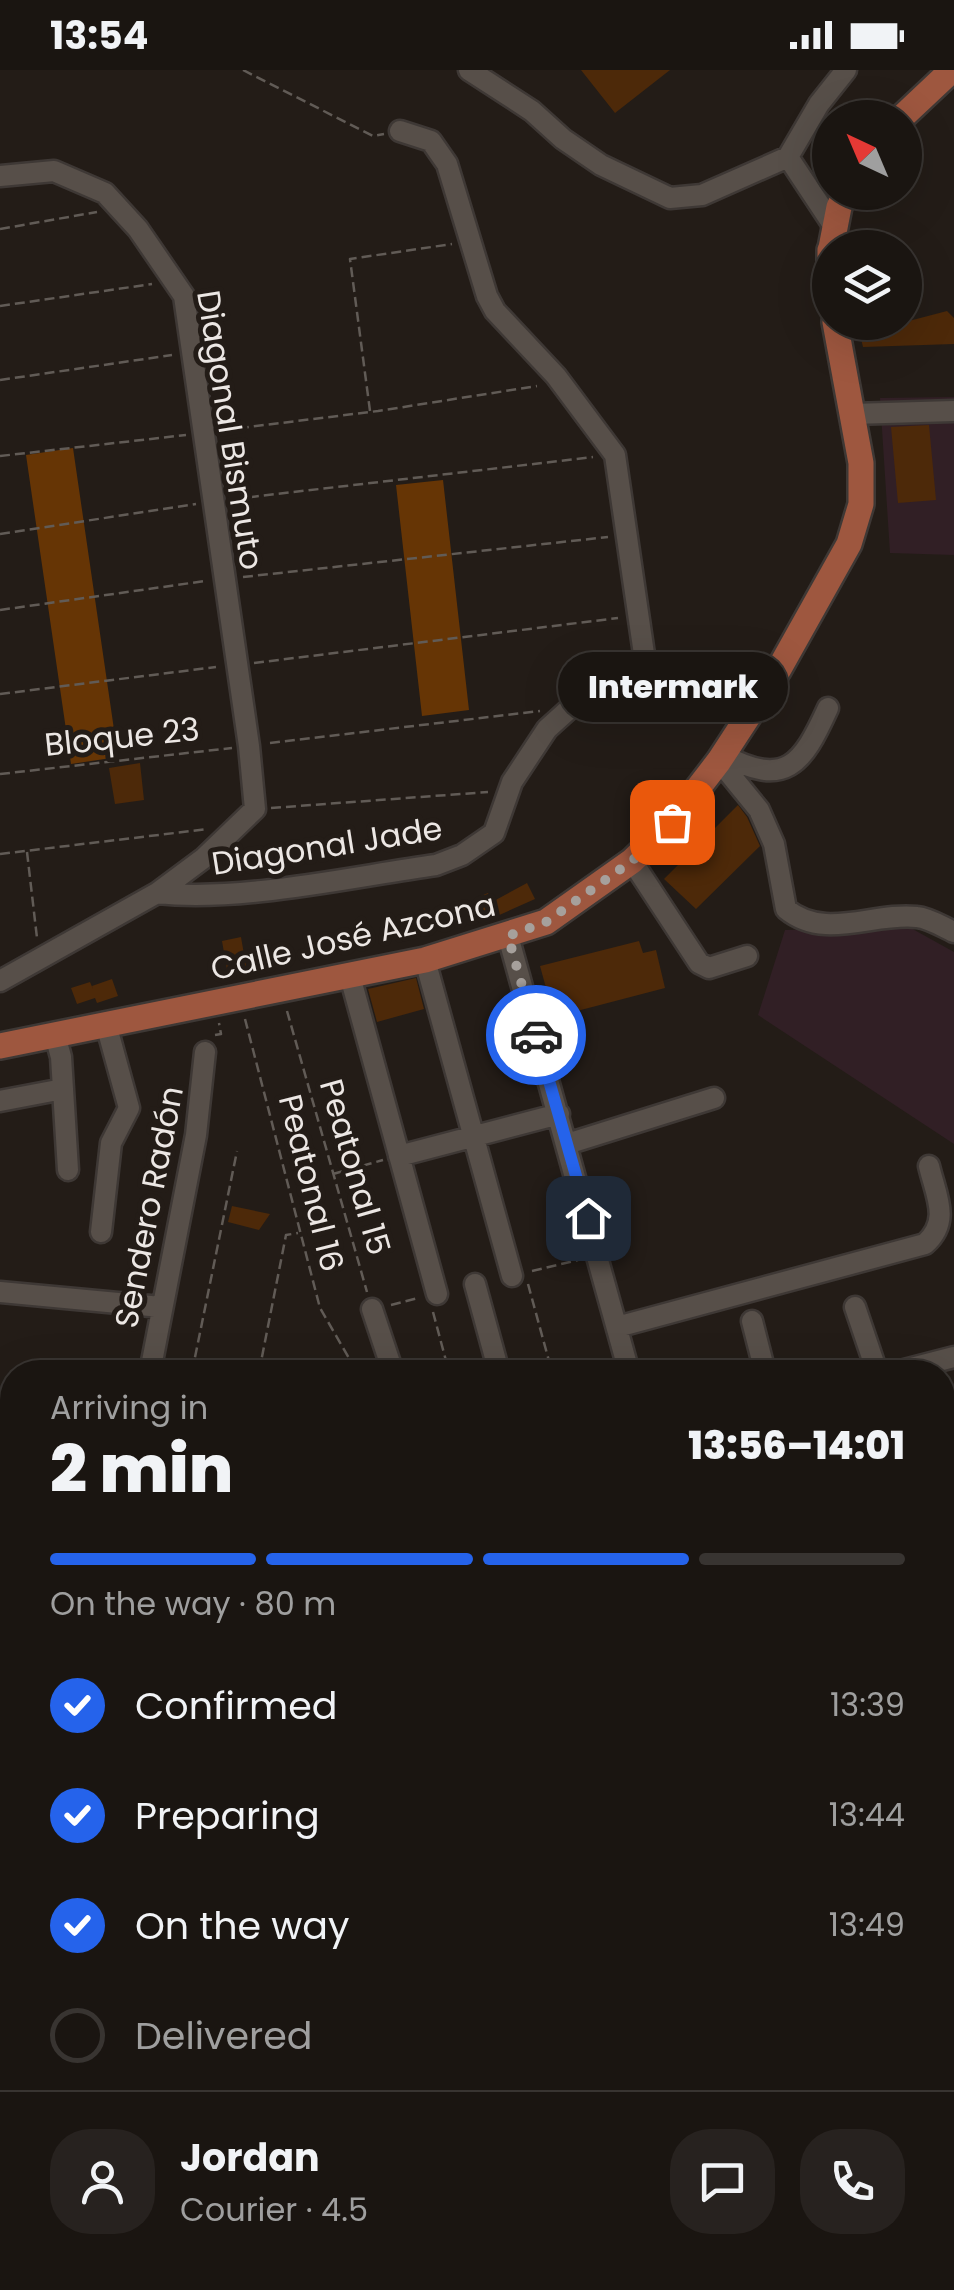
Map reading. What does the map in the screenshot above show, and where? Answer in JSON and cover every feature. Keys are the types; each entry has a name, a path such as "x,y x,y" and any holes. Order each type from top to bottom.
{"main road":[{"path":"920,100 952,70"},
{"name":"Calle José Azcona","path":"0,1046 425,960 508,936 546,922 632,861 672,822 721,758 779,669 850,544 860,504 860,463 838,340"}],"street":[{"path":"469,70 602,165 670,198 702,195 788,157 819,104 846,70"},
{"name":"Diagonal Jade","path":"156,893 198,897 436,865 462,854 494,834 509,790 547,729 588,692 637,666 644,654 615,455 556,376 495,310 487,296 447,164 432,141 400,131"},
{"path":"788,157 826,230"},
{"name":"Diagonal Bismuto","path":"0,176 54,171 105,193 121,208 184,296 250,746 254,809"},
{"path":"852,414 954,410"},
{"path":"721,758 749,769 782,770 812,744 828,708"},
{"path":"721,758 759,810 774,844 786,908 802,922 858,923 918,917 954,932"},
{"path":"0,981 156,893 204,858 254,809"},
{"path":"632,861 699,963 710,968 747,956"},
{"path":"508,936 626,1360"},
{"path":"425,960 518,1274"},
{"path":"350,976 433,1295"},
{"path":"101,1232 111,1143 129,1108 106,1024"},
{"path":"55,1035 61,1058 68,1170"},
{"name":"Sendero Radón","path":"152,1360 196,1134 205,1052"},
{"path":"0,1102 63,1089"},
{"path":"568,1144 714,1098"},
{"path":"399,1156 559,1114"},
{"path":"618,1327 925,1244 942,1221 929,1166"},
{"path":"475,1284 496,1360"},
{"path":"0,1292 161,1308"},
{"path":"855,1306 872,1360"},
{"path":"372,1310 389,1360"},
{"path":"752,1321 762,1360"}],"path":[{"path":"243,70 372,136 400,131"},
{"path":"0,229 121,208"},
{"path":"370,412 350,259 472,242"},
{"path":"0,306 176,281"},
{"path":"0,380 193,352"},
{"path":"0,456 370,412 542,385 556,376"},
{"path":"0,534 214,502 615,455"},
{"path":"0,610 224,579 629,534"},
{"path":"0,694 640,616"},
{"name":"Bloque 23","path":"0,774 571,707"},
{"path":"254,809 509,790"},
{"path":"0,854 221,828"},
{"path":"27,850 40,960"},
{"name":"Peatonal 15","path":"280,990 372,1310"},
{"name":"Peatonal 16","path":"240,998 320,1308 350,1360"},
{"path":"194,1360 236,1152"},
{"path":"333,1174 399,1156"},
{"path":"261,1360 286,1235 300,1232"},
{"path":"518,1274 548,1360"},
{"path":"433,1295 447,1360"}],"shaded area":[{"path":"954,397 954,555 890,553 880,398"},
{"path":"73,448 118,757 71,764 26,455"},
{"path":"443,480 469,710 422,716 396,485"},
{"path":"909,927 954,952 954,1144 758,1015 785,930"}],"building":[{"path":"581,70 670,70 615,113"},
{"path":"947,311 954,318 954,344 863,347 861,340 922,340 922,318"},
{"path":"929,425 936,500 898,503 891,427"},
{"path":"140,763 144,800 115,804 109,768"},
{"path":"738,805 760,846 696,909 664,879"},
{"path":"527,883 535,899 486,921 476,898 488,893 492,902"},
{"path":"241,937 246,966 227,970 222,941"},
{"path":"639,941 643,953 656,950 665,988 554,1017 540,966"},
{"path":"416,978 424,1009 377,1022 368,989"},
{"path":"112,979 118,996 77,1004 71,988 90,982 93,989 92,986"},
{"path":"232,1206 270,1214 259,1230 228,1222"}],"way so far":[{"path":"536,1035 508,936 546,922 632,861 672,822"}],"place":[{"name":"Intermark","path":"672,822"}],"route":[{"path":"536,1035 588,1218"}]}
